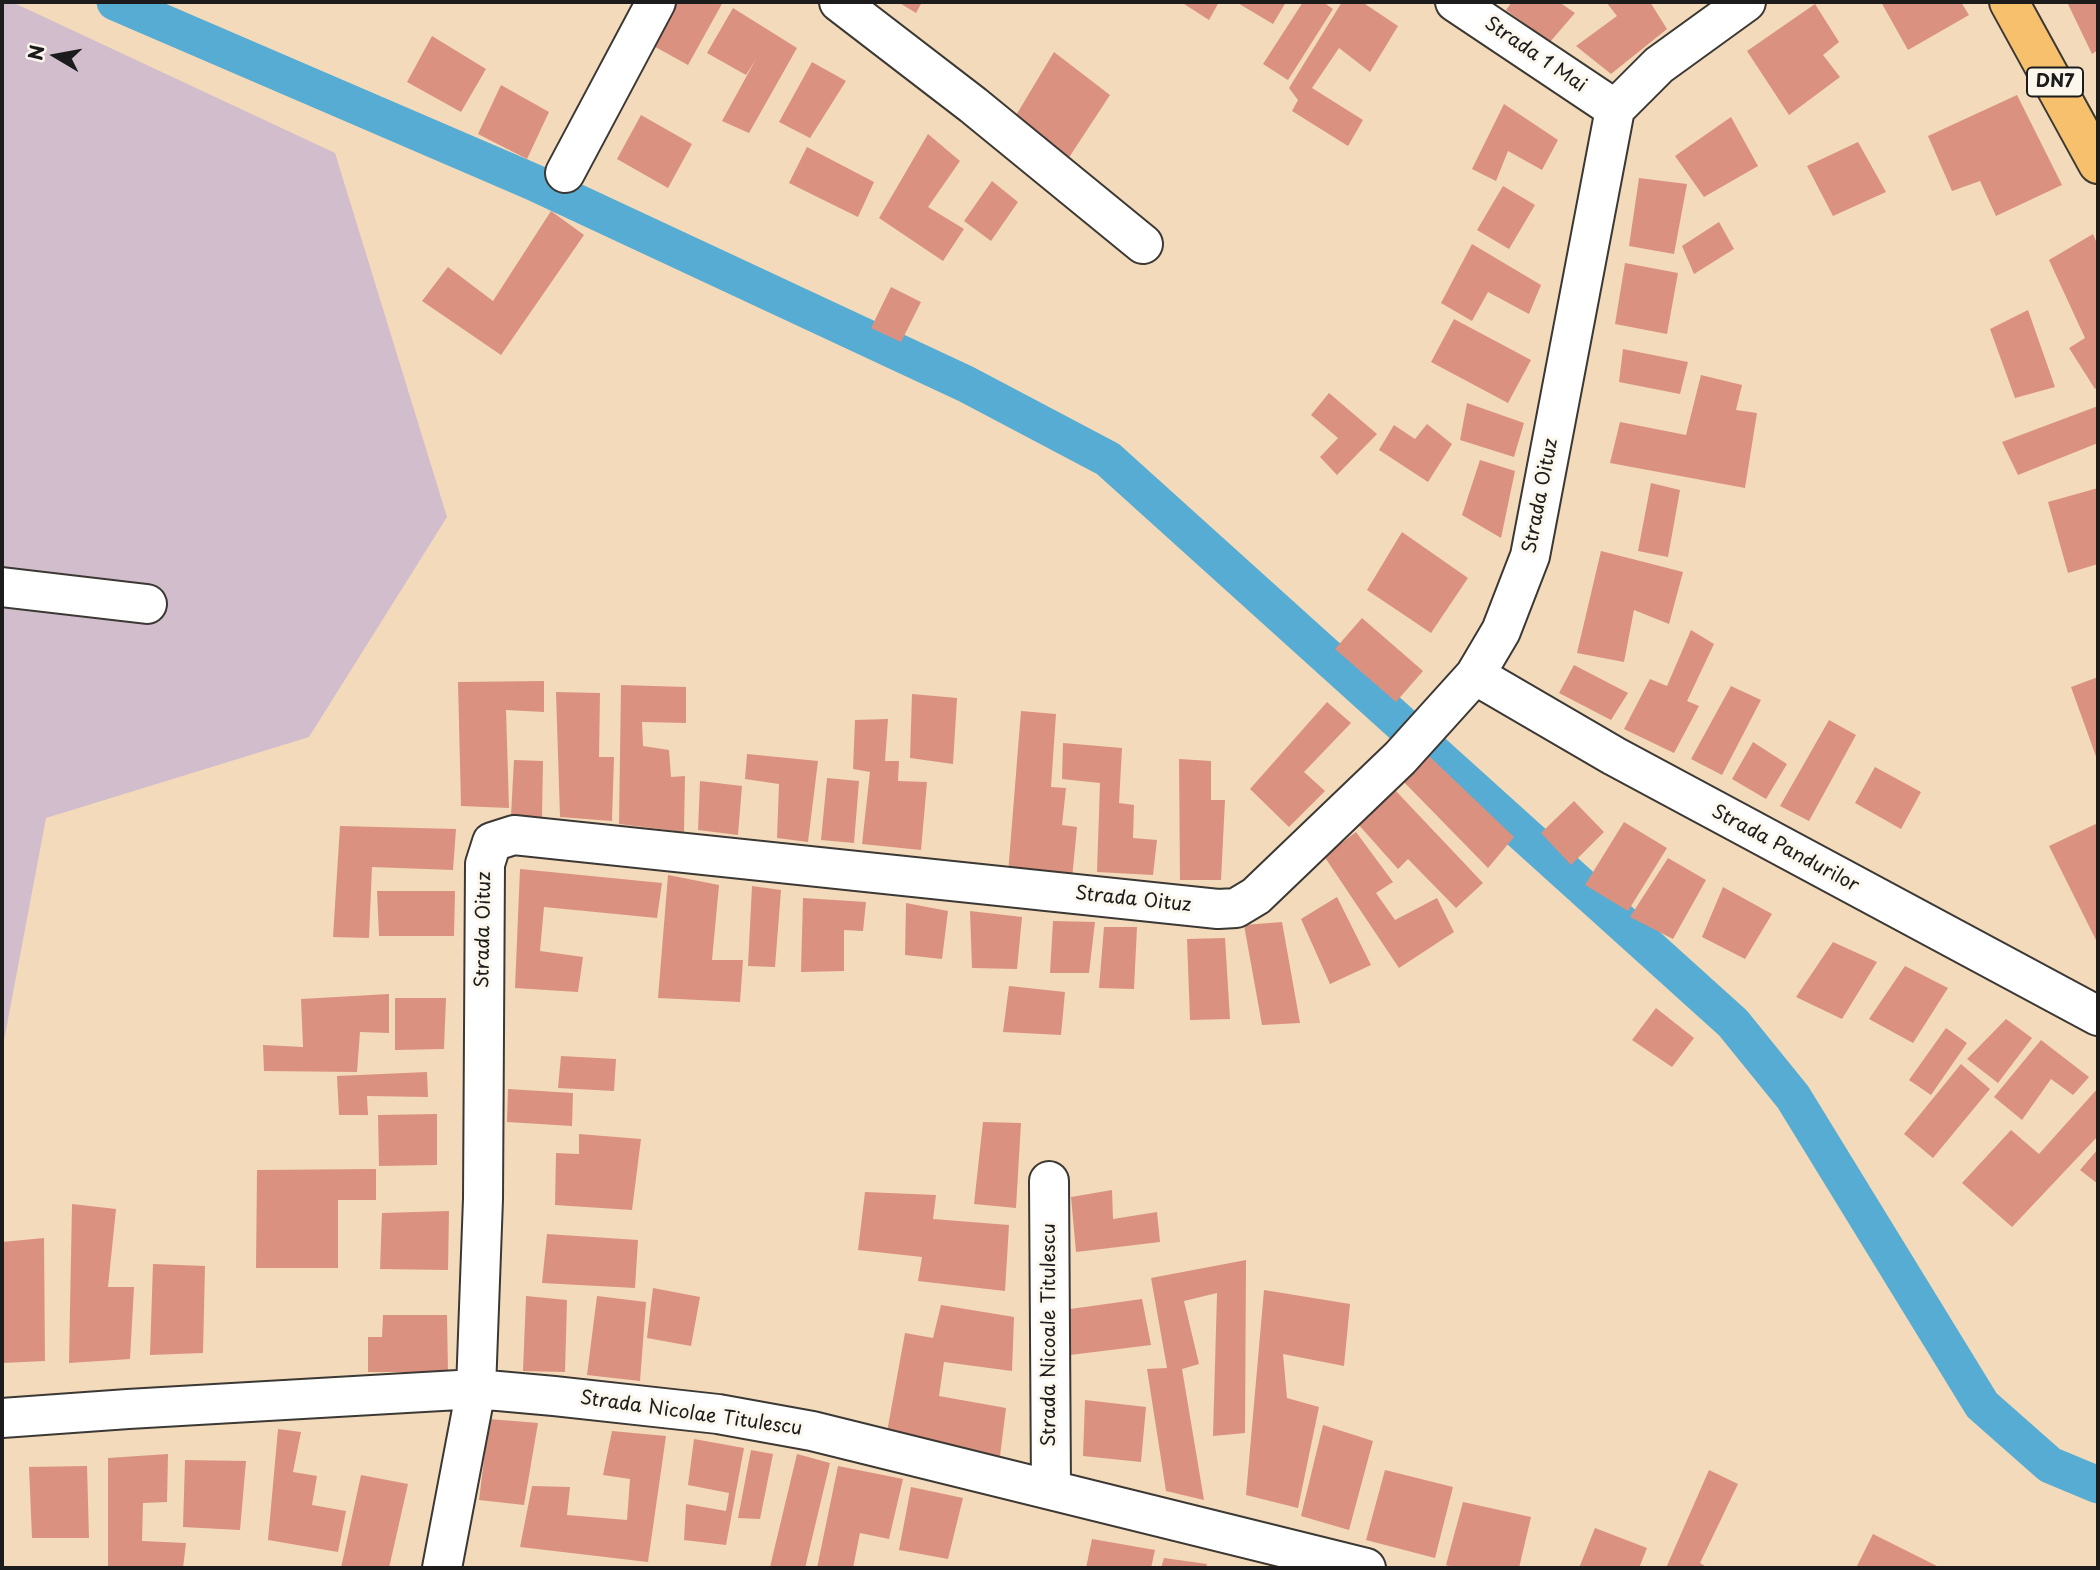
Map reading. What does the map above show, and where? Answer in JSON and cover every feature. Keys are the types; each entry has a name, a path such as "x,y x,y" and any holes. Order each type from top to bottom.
{"main road":[{"name":"DN7","path":"2010,2 2098,164"}],"street":[{"path":"565,173 656,2"},
{"path":"839,2 973,105 1143,244"},
{"name":"Strada 1 Mai","path":"1455,2 1615,109"},
{"path":"1615,109 1659,65 1746,2"},
{"name":"Strada Oituz","path":"476,1389 483,1199 485,864 492,842 514,835 1217,909 1236,908 1256,896 1400,758 1475,675 1502,631 1530,556 1615,109"},
{"path":"2,587 147,604"},
{"name":"Strada Pandurilor","path":"1475,675 1626,762 2098,1016"},
{"name":"Strada Nicoale Titulescu","path":"1049,1181 1051,1489"},
{"path":"442,1568 476,1389"},
{"name":"Strada Nicolae Titulescu","path":"2,1418 476,1389 718,1414 812,1431 1366,1568"}],"shaded area":[{"path":"2,2 12,2 335,153 447,517 309,737 46,818 2,1051"}],"building":[{"path":"673,2 723,2 688,65 650,44"},
{"path":"898,2 922,2 916,13"},
{"path":"1181,2 1219,2 1209,20"},
{"path":"1236,2 1286,2 1273,24"},
{"path":"1303,2 1323,2 1333,9 1288,80 1263,64"},
{"path":"1342,2 1362,2 1398,26 1370,72 1339,48 1312,88 1363,120 1348,146 1292,111 1298,100 1289,88"},
{"path":"1512,2 1559,2 1575,13 1550,42 1506,10"},
{"path":"1606,2 1650,2 1667,29 1611,74 1576,46 1617,16"},
{"path":"1881,2 1961,2 1969,15 1908,50"},
{"path":"2067,2 2098,2 2098,50 2092,54"},
{"path":"1815,4 1839,42 1823,55 1840,77 1789,115 1747,51"},
{"path":"733,8 797,48 749,133 722,121 756,59 746,75 707,53"},
{"path":"432,36 486,69 461,112 407,82"},
{"path":"1054,52 1110,95 1066,162 1012,122"},
{"path":"812,62 846,81 810,138 779,122"},
{"path":"501,85 549,112 527,159 478,134"},
{"path":"2017,95 2062,185 1996,216 1980,181 1952,191 1928,136"},
{"path":"1504,104 1558,140 1542,170 1508,151 1496,181 1472,169"},
{"path":"641,115 692,144 668,188 617,159"},
{"path":"1731,117 1758,166 1704,197 1675,156"},
{"path":"928,134 960,161 928,207 964,229 943,261 879,218"},
{"path":"1858,142 1886,192 1833,216 1807,166"},
{"path":"807,147 874,182 858,217 789,183"},
{"path":"1639,178 1687,184 1674,254 1629,246"},
{"path":"992,181 1018,202 991,241 964,221"},
{"path":"1503,186 1535,205 1509,249 1477,230"},
{"path":"551,211 584,235 501,355 422,301 448,267 493,301"},
{"path":"1719,222 1734,249 1694,274 1682,246"},
{"path":"2093,234 2098,246 2098,387 2095,389 2069,348 2085,338 2049,260"},
{"path":"1472,244 1541,285 1529,314 1488,292 1472,321 1441,303"},
{"path":"1625,263 1678,273 1667,334 1615,324"},
{"path":"891,287 921,302 901,342 871,328"},
{"path":"2028,310 2055,387 2015,398 1990,329"},
{"path":"1454,319 1531,360 1508,403 1431,362"},
{"path":"1623,349 1688,362 1680,394 1619,382"},
{"path":"1701,375 1742,385 1736,410 1757,413 1745,488 1610,463 1620,422 1686,435"},
{"path":"1329,393 1377,434 1337,475 1320,457 1338,438 1311,415"},
{"path":"1467,403 1524,423 1514,457 1460,440"},
{"path":"2098,406 2098,443 2018,475 2002,442"},
{"path":"1427,424 1452,444 1428,482 1379,450 1394,425 1415,439"},
{"path":"1480,460 1515,471 1501,538 1462,515"},
{"path":"1651,483 1680,490 1668,557 1638,551"},
{"path":"2098,488 2098,564 2068,573 2048,502"},
{"path":"1402,532 1468,578 1431,633 1367,590"},
{"path":"1601,551 1683,572 1669,624 1634,610 1624,662 1577,653"},
{"path":"1362,618 1423,671 1396,702 1335,649"},
{"path":"1691,630 1714,644 1687,701 1699,706 1674,753 1624,729 1650,679 1667,686"},
{"path":"1574,665 1628,693 1611,720 1559,693"},
{"path":"2098,677 2098,762 2071,687"},
{"path":"544,681 544,712 506,710 509,808 461,806 458,682"},
{"path":"621,685 686,687 686,723 642,722 643,746 669,750 671,777 685,776 684,832 619,824"},
{"path":"1731,686 1761,700 1722,775 1691,759"},
{"path":"556,692 600,693 599,757 614,757 612,821 560,817"},
{"path":"912,694 957,698 953,764 910,758"},
{"path":"1327,702 1351,723 1304,772 1325,791 1289,827 1250,789"},
{"path":"1021,711 1056,714 1051,787 1066,788 1062,825 1077,827 1072,879 1008,874"},
{"path":"888,719 885,761 899,761 898,781 927,782 921,850 862,844 870,772 853,769 855,720"},
{"path":"1829,720 1856,735 1809,821 1780,806"},
{"path":"1753,742 1787,764 1766,799 1732,779"},
{"path":"1063,743 1122,748 1119,803 1134,805 1133,838 1157,840 1153,875 1097,872 1100,783 1062,779"},
{"path":"1426,753 1514,837 1488,868 1401,779"},
{"path":"747,754 818,761 808,842 777,838 779,784 745,779"},
{"path":"1179,759 1211,761 1211,800 1225,800 1221,880 1180,880"},
{"path":"514,760 543,761 542,817 511,815"},
{"path":"1875,767 1921,792 1901,829 1855,803"},
{"path":"827,778 859,781 854,843 821,840"},
{"path":"700,781 742,786 738,835 698,830"},
{"path":"1394,789 1483,883 1456,908 1408,859 1398,869 1358,824"},
{"path":"1574,801 1604,832 1571,865 1541,833"},
{"path":"1624,822 1667,848 1628,911 1585,885"},
{"path":"2098,823 2098,944 2049,846"},
{"path":"340,826 456,829 453,870 372,867 369,938 333,937"},
{"path":"1356,832 1393,882 1376,893 1395,920 1437,898 1454,932 1399,968 1324,856"},
{"path":"1668,858 1706,880 1673,939 1630,917"},
{"path":"520,869 662,883 657,918 544,907 540,951 583,957 578,992 515,988"},
{"path":"668,875 719,885 712,960 743,960 740,1002 658,998"},
{"path":"752,886 781,890 775,967 748,966"},
{"path":"1723,887 1772,914 1745,959 1702,937"},
{"path":"377,891 455,891 454,936 379,936"},
{"path":"1337,897 1371,965 1330,984 1301,919"},
{"path":"803,898 866,902 863,931 844,930 844,971 801,972"},
{"path":"906,903 948,911 942,959 905,955"},
{"path":"970,911 1022,917 1017,969 972,968"},
{"path":"1053,921 1095,922 1089,973 1050,973"},
{"path":"1282,922 1300,1023 1262,1025 1244,925"},
{"path":"1104,927 1137,927 1134,989 1099,988"},
{"path":"1225,938 1230,1019 1190,1020 1187,939"},
{"path":"1833,942 1877,962 1842,1019 1796,997"},
{"path":"1905,966 1948,988 1913,1043 1869,1019"},
{"path":"1009,986 1065,992 1061,1035 1003,1032"},
{"path":"389,994 389,1033 360,1032 357,1072 264,1071 263,1045 303,1047 301,999"},
{"path":"395,998 446,998 444,1049 395,1050"},
{"path":"1656,1008 1694,1038 1672,1067 1632,1040"},
{"path":"2006,1019 2032,1038 1998,1083 1967,1059"},
{"path":"1946,1028 1967,1043 1931,1095 1909,1080"},
{"path":"2041,1040 2089,1077 2073,1095 2051,1079 2022,1120 1994,1097"},
{"path":"561,1056 616,1059 614,1091 558,1088"},
{"path":"1961,1064 1990,1089 1933,1158 1904,1134"},
{"path":"427,1072 428,1097 367,1096 368,1115 339,1115 337,1076"},
{"path":"2098,1088 2098,1136 2012,1227 1962,1183 2011,1130 2039,1154"},
{"path":"508,1089 573,1093 572,1126 507,1122"},
{"path":"437,1114 437,1165 379,1166 378,1115"},
{"path":"983,1122 1021,1123 1016,1208 974,1204"},
{"path":"579,1134 641,1139 632,1210 555,1205 556,1153 579,1154"},
{"path":"2098,1149 2098,1184 2080,1170"},
{"path":"376,1169 376,1200 338,1200 338,1268 256,1268 257,1170"},
{"path":"1112,1190 1113,1219 1157,1212 1160,1242 1076,1252 1071,1197"},
{"path":"865,1192 936,1195 933,1219 1009,1225 1005,1291 918,1281 922,1257 858,1250"},
{"path":"72,1204 116,1209 108,1287 134,1287 130,1359 69,1363"},
{"path":"449,1211 448,1270 380,1269 382,1213"},
{"path":"547,1234 638,1240 635,1288 542,1283"},
{"path":"44,1238 45,1361 2,1363 2,1242"},
{"path":"1246,1260 1245,1433 1213,1436 1217,1293 1184,1301 1199,1364 1182,1369 1204,1500 1166,1491 1147,1369 1167,1368 1151,1278"},
{"path":"153,1264 205,1266 203,1353 150,1355"},
{"path":"653,1288 700,1297 691,1346 647,1338"},
{"path":"1264,1290 1350,1304 1344,1366 1283,1354 1287,1398 1319,1407 1298,1508 1246,1495"},
{"path":"526,1296 567,1300 565,1372 523,1371"},
{"path":"597,1296 646,1302 640,1381 587,1375"},
{"path":"1142,1299 1151,1345 1062,1356 1063,1310"},
{"path":"941,1305 1014,1317 1012,1371 944,1362 939,1396 1006,1408 1000,1456 887,1432 905,1333 933,1338"},
{"path":"383,1315 447,1315 448,1372 368,1372 368,1337 382,1337"},
{"path":"1085,1400 1146,1407 1141,1462 1083,1456"},
{"path":"489,1419 538,1423 524,1505 479,1500"},
{"path":"1323,1425 1373,1441 1349,1530 1301,1516"},
{"path":"278,1429 301,1432 293,1472 317,1476 312,1505 346,1511 338,1552 268,1540"},
{"path":"612,1431 666,1436 648,1562 520,1547 532,1486 570,1487 567,1515 627,1520 630,1479 603,1475"},
{"path":"694,1439 744,1448 726,1545 684,1540 686,1504 726,1511 729,1493 688,1485"},
{"path":"751,1450 773,1454 760,1519 738,1518"},
{"path":"168,1454 167,1502 143,1503 142,1541 186,1543 183,1568 108,1568 108,1458"},
{"path":"797,1454 830,1463 805,1568 770,1567"},
{"path":"185,1460 246,1461 240,1530 183,1527"},
{"path":"87,1466 89,1538 32,1538 29,1467"},
{"path":"838,1466 903,1479 889,1539 860,1533 853,1568 817,1568"},
{"path":"1385,1470 1453,1487 1435,1558 1366,1540"},
{"path":"1709,1470 1738,1484 1700,1563 1708,1568 1666,1568"},
{"path":"361,1475 408,1484 389,1568 341,1568"},
{"path":"911,1487 963,1498 948,1559 899,1550"},
{"path":"1463,1502 1531,1517 1519,1568 1456,1568 1446,1565"},
{"path":"1595,1528 1647,1548 1639,1568 1579,1568"},
{"path":"1873,1534 1941,1568 1856,1568"},
{"path":"1092,1539 1155,1550 1151,1568 1086,1568"},
{"path":"1164,1558 1207,1564 1206,1568 1161,1568"}],"waterway":[{"path":"115,2 533,182 966,384 1108,459 1733,1023 1793,1097 1982,1405 2050,1465 2098,1485"}]}
